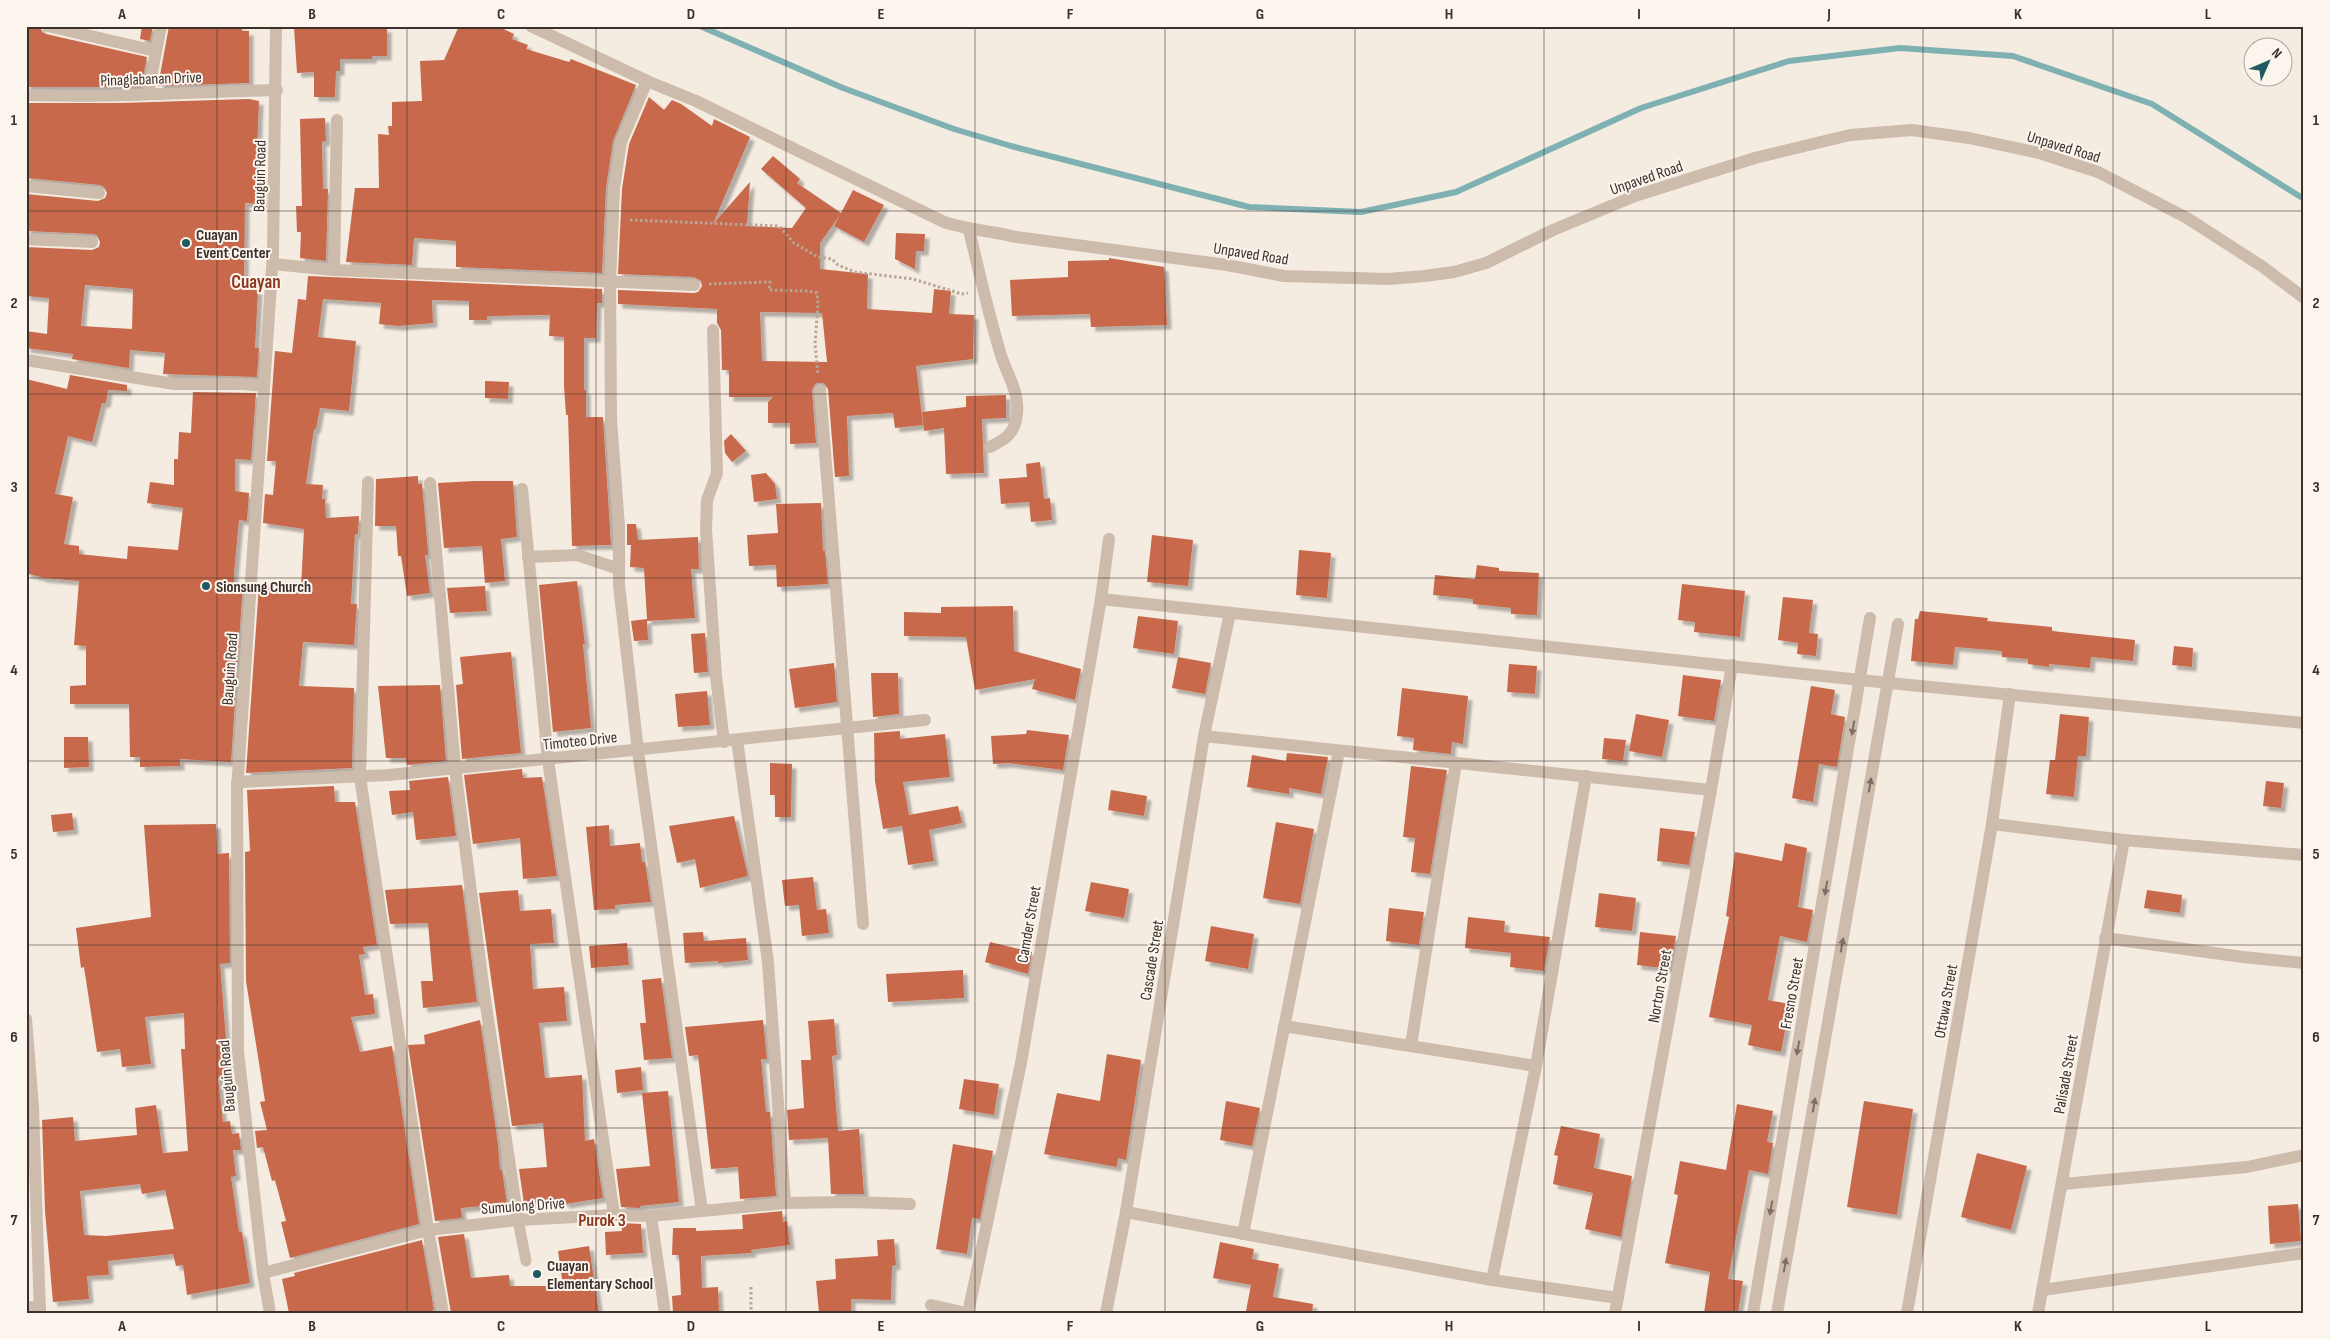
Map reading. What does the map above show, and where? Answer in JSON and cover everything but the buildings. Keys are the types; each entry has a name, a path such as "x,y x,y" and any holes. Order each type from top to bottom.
{"street":[{"path":"48,26 155,51"},
{"path":"148,93 160,26"},
{"name":"Bauguin Road","path":"270,1313 263,1273 238,1051 237,782 273,264 277,90 276,26"},
{"name":"Unpaved Road","path":"531,26 647,81 714,110 944,222 969,230 985,230 1016,237 1228,265 1284,276 1388,279 1425,276 1454,272 1486,263 1552,230 1635,196 1754,158 1850,135 1912,130 1969,138 2039,153 2098,172 2187,218 2263,267 2304,298"},
{"path":"647,81 621,142 614,188 610,282 611,420 619,526 619,568 627,661 702,1211"},
{"name":"Pinaglabanan Drive","path":"26,94 90,97 148,93 277,90"},
{"path":"334,270 338,120"},
{"path":"26,186 99,192"},
{"path":"969,230 1000,354 1015,388 1018,407 1016,422 1010,435 990,447"},
{"path":"26,239 92,242"},
{"path":"273,264 334,270 694,285"},
{"path":"713,330 714,413 718,456 717,473 707,500 706,530 716,676 724,742"},
{"path":"26,360 174,384 243,384 264,386"},
{"path":"820,390 864,924"},
{"path":"368,482 360,777 428,1230 444,1313"},
{"path":"430,483 455,768 484,992 518,1220"},
{"path":"522,489 548,760 614,1215"},
{"name":"Camder Street","path":"967,1313 1020,1063 1101,599 1108,539"},
{"path":"528,557 577,555 619,568"},
{"path":"1101,599 1889,683 2304,723"},
{"name":"Cascade Street","path":"1106,1313 1126,1212 1204,736 1230,613"},
{"name":"Fresno Street","path":"1753,1313 1870,618"},
{"path":"1776,1313 1898,624"},
{"name":"Norton Street","path":"1615,1313 1711,790 1732,665"},
{"name":"Ottawa Street","path":"1907,1313 1992,824 2010,694"},
{"name":"Timoteo Drive","path":"237,782 360,777 638,751 924,720"},
{"path":"1204,736 1711,790"},
{"path":"737,740 768,962 785,1203"},
{"path":"1243,1234 1338,751"},
{"path":"1411,1046 1456,763"},
{"path":"1492,1280 1536,1066 1586,776"},
{"path":"1992,824 2124,840 2304,855"},
{"name":"Palisade Street","path":"2038,1313 2063,1184 2105,938 2124,840"},
{"path":"2105,938 2243,957 2304,963"},
{"path":"26,1019 32,1213 40,1310 26,1307"},
{"path":"1284,1026 1536,1066"},
{"path":"2063,1184 2247,1167 2304,1155"},
{"name":"Sumulong Drive","path":"263,1273 428,1230 518,1220 614,1215 651,1216 785,1203 851,1202 910,1204"},
{"path":"1126,1212 1492,1280 1618,1298"},
{"path":"651,1216 665,1313"},
{"path":"2042,1290 2304,1253"},
{"path":"931,1305 967,1313"}],"lane":[{"path":"518,1220 526,1261"}],"path":[{"path":"614,220 778,226 794,243 818,257 832,259 838,265 855,272 913,279 962,294 984,291"},
{"path":"694,285 770,282 769,290 808,290 817,293 815,344 820,390"},
{"path":"751,1288 751,1313"}],"waterway":[{"path":"700,26 843,88 954,129 1011,146 1249,207 1361,212 1456,192 1641,108 1789,61 1900,48 2013,56 2152,104 2304,199"}],"place":[{"name":"Cuayan Event Center","path":"186,243"},
{"name":"Sionsung Church","path":"206,586"},
{"name":"Cuayan Elementary School","path":"537,1274"}],"district":[{"name":"Cuayan","path":"256,281"},
{"name":"Purok 3","path":"602,1220"}]}
